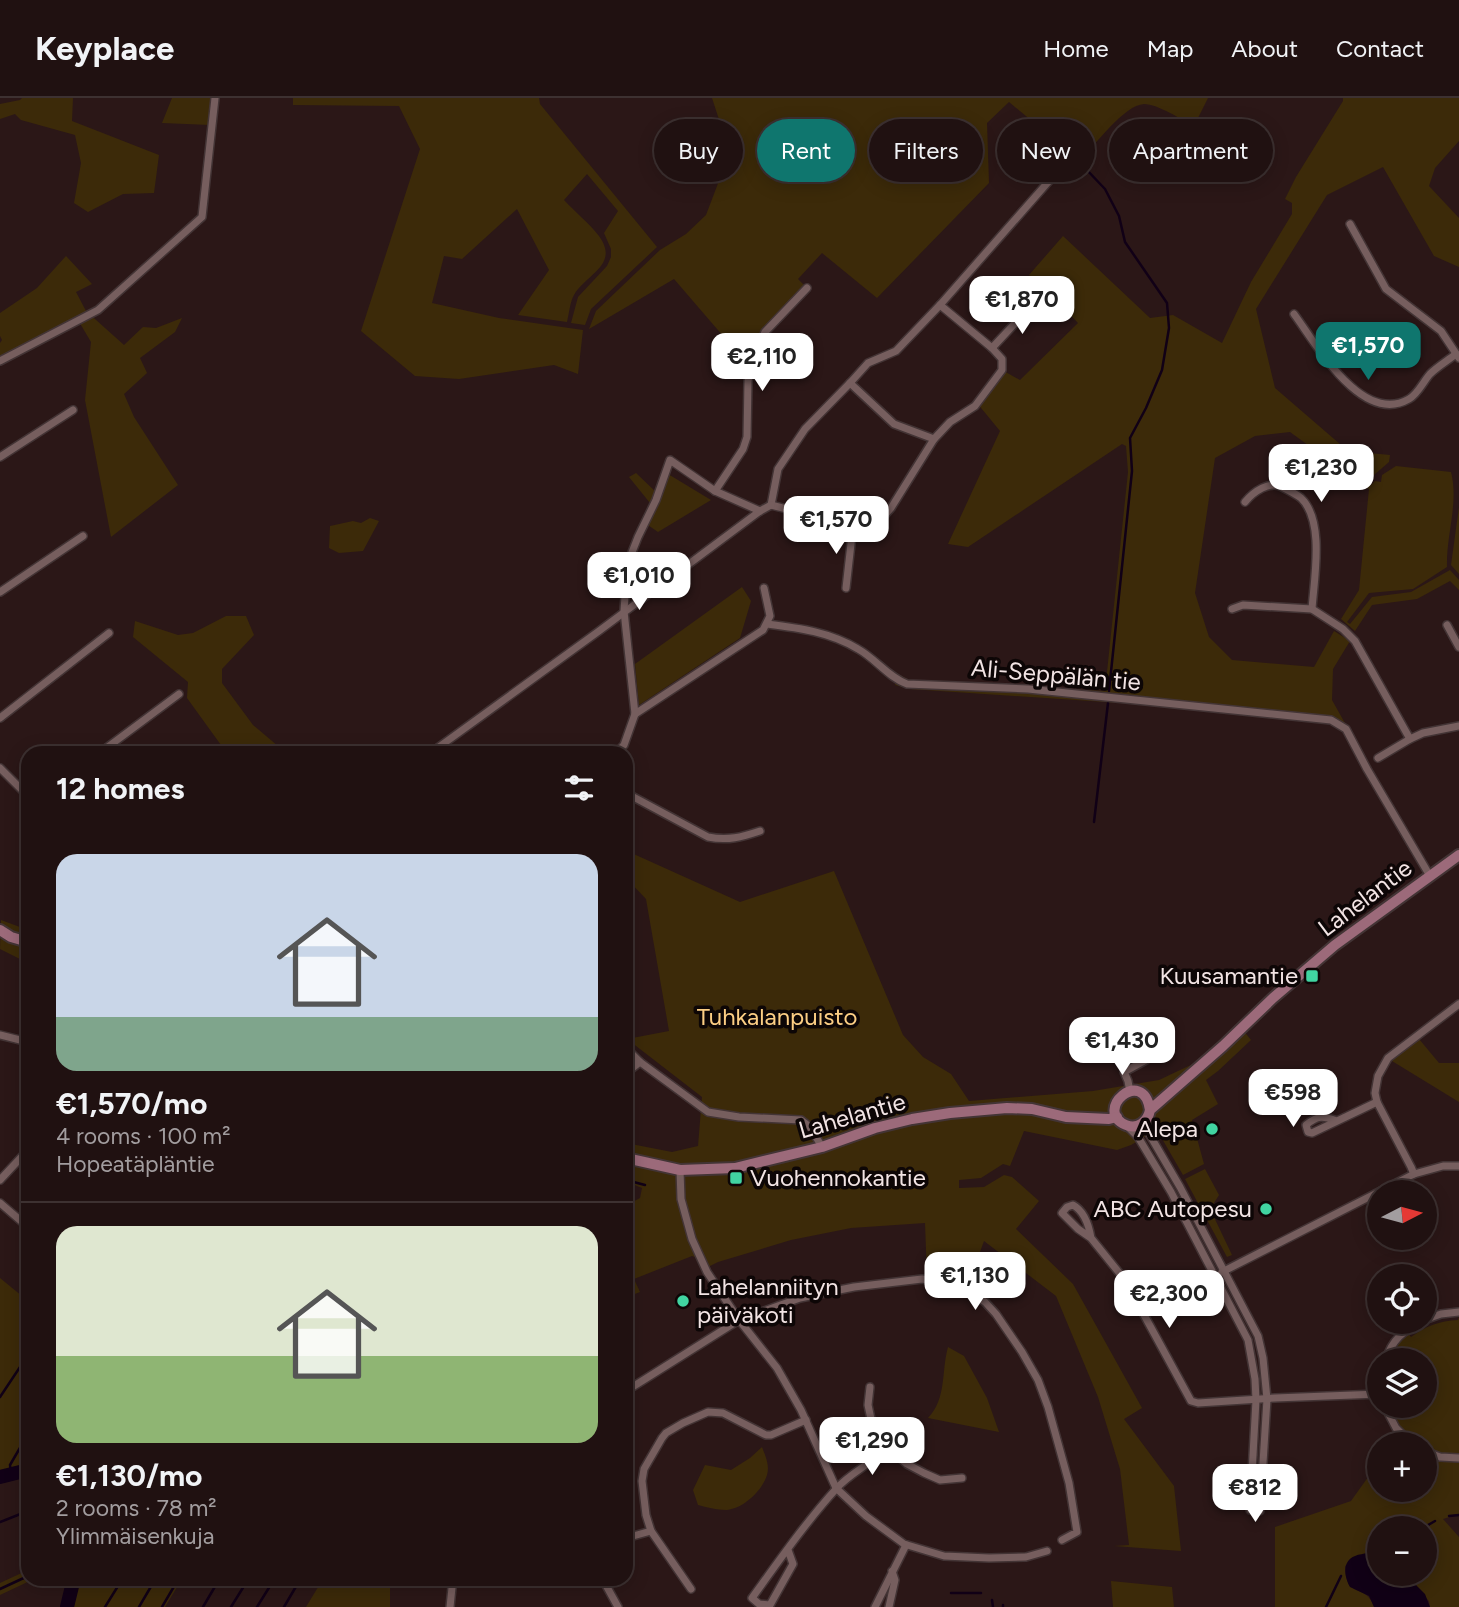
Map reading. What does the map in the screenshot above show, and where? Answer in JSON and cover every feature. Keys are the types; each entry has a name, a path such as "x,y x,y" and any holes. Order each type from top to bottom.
{"main road":[{"name":"Lahelantie","path":"1128,1126 1139,1125 1173,1089 1335,945 1459,855"},
{"path":"0,930 21,940"},
{"name":"Lahelantie","path":"1145,1097 1173,1089"},
{"path":"1128,1126 1116,1112 1119,1098 1130,1091 1137,1092 1148,1100 1149,1115"},
{"name":"Lahelantie","path":"633,1160 680,1170 709,1170 748,1166 822,1147 875,1128 950,1113 1007,1108 1032,1109 1066,1117 1108,1119 1116,1112"}],"street":[{"path":"0,361 97,310 202,216 215,98"},
{"path":"771,505 778,469 805,429 868,362 896,351 1048,182"},
{"path":"1294,314 1340,376 1356,392 1379,404 1399,404 1412,397 1432,373 1457,356 1441,331 1386,289 1350,224"},
{"path":"715,491 743,449 747,437 748,381 752,362 765,332 807,288"},
{"path":"440,746 771,505 853,526 878,523 891,508 934,439 950,422 975,406 1002,370 1002,359 992,348 940,305"},
{"path":"992,348 1032,305"},
{"path":"850,383 894,424 934,439"},
{"path":"0,457 73,410"},
{"path":"623,746 635,714 624,611 627,565 656,500 670,460 715,491 760,511"},
{"path":"1245,502 1251,495 1272,484 1278,484 1300,498 1307,507 1315,525 1316,537 1312,609"},
{"path":"846,589 853,526"},
{"path":"0,592 83,536"},
{"path":"635,714 764,629 770,616 764,588"},
{"path":"1232,609 1243,605 1312,609 1343,629 1355,641 1410,738"},
{"name":"Ali-Seppälän tie","path":"767,624 814,630 858,649 898,681 907,684 1028,689 1331,720 1346,729 1430,876"},
{"path":"1447,625 1459,647"},
{"path":"0,718 109,633"},
{"path":"109,746 179,694"},
{"path":"1378,758 1410,738 1459,726"},
{"path":"0,768 21,789"},
{"path":"633,797 708,837 722,840 760,831"},
{"path":"1414,1174 1377,1102 1375,1093 1378,1076 1388,1058 1459,1004"},
{"path":"0,1035 21,1040"},
{"path":"633,1055 708,1112 739,1117 801,1119 810,1127 822,1147"},
{"path":"1130,1091 1124,1072 1146,1060"},
{"path":"633,1068 640,1062"},
{"path":"1337,1121 1377,1102"},
{"path":"1128,1126 1138,1137 1171,1192 1248,1340 1256,1400 1250,1510 1260,1511 1267,1399 1258,1336 1225,1270 1148,1132 1149,1115"},
{"path":"0,1180 21,1158"},
{"path":"1215,1276 1414,1174 1443,1166 1459,1166"},
{"path":"680,1170 681,1199 692,1239 707,1272 738,1320 777,1368 806,1420 836,1488 866,1516 906,1545 944,1556 989,1558 1026,1557 1047,1551"},
{"path":"0,1203 21,1221"},
{"path":"1091,1238 1089,1227 1078,1208 1073,1205 1067,1207 1062,1213 1091,1238 1125,1280 1191,1401 1198,1403 1367,1395"},
{"path":"633,1387 738,1320 800,1298 854,1287 922,1279 957,1285 985,1302 996,1314 1023,1352 1038,1380 1069,1483 1077,1532 1062,1540"},
{"path":"1437,1315 1459,1312"},
{"path":"1390,1348 1401,1334"},
{"path":"870,1387 868,1405 871,1419 887,1447 907,1464 940,1480 962,1478"},
{"path":"691,1589 651,1531 646,1515 642,1481 644,1469 666,1433 708,1412 723,1413 766,1435 806,1420"},
{"path":"788,1550 793,1564 770,1605 759,1604 752,1598 788,1550 836,1488 887,1447"},
{"path":"1437,1456 1459,1458"},
{"path":"633,1536 651,1531"},
{"path":"875,1607 906,1545"},
{"path":"889,1607 895,1580 892,1571"},
{"path":"450,1607 452,1586"},
{"path":"606,1586 618,1607"}],"green space":[{"path":"22,98 73,98 72,121 159,155 154,193 123,194 88,212 74,203 81,163 75,135 21,120 15,114 0,119 0,104"},
{"path":"172,98 212,98 210,125 162,123"},
{"path":"293,98 539,98 540,104 657,247 591,309 585,325 571,323 578,297 607,266 611,257 611,249 604,233 618,211 587,174 564,200 599,236 606,254 599,268 574,295 567,322 518,315 549,270 517,209 462,259 444,256 432,303 499,318 583,330 578,374 554,365 459,379 415,376 361,331 420,149 399,106 293,105"},
{"path":"712,98 1208,98 1198,119 1181,119 1144,104 1136,106 1119,119 1109,119 1109,129 1095,144 1095,119 1029,119 1009,102 987,123 989,183 877,298 822,253 798,279 805,286 764,328 748,365 674,279 589,329 596,311 660,250 686,234 706,215 719,182 743,182 743,119 719,119"},
{"path":"1343,98 1459,98 1459,141 1435,168 1429,186 1459,218 1459,267 1434,256 1383,167 1327,195 1256,309 1275,388 1348,451 1390,455 1389,462 1374,475 1370,486 1375,481 1381,482 1382,475 1396,466 1451,472 1454,495 1447,567 1413,589 1369,593 1347,622 1350,624 1372,597 1411,592 1450,570 1459,580 1459,590 1450,581 1417,599 1372,605 1355,631 1341,619 1359,590 1369,489 1354,483 1356,473 1338,467 1290,432 1255,436 1215,458 1195,593 1209,637 1232,660 1314,667 1334,631 1350,641 1333,669 1332,700 1346,725 1195,708 910,689 895,685 898,674 911,681 1105,691 1128,472 1126,446 1122,444 968,547 948,544 1000,431 977,403 1002,370 1020,380 1078,323 1054,298 1035,308 1030,303 1042,286 1029,275 1063,236 1150,318 1173,315 1222,343 1251,282 1292,214 1292,203 1285,199"},
{"path":"66,256 92,284 76,292 86,311 124,345 143,327 156,328 182,318 175,332 140,358 147,373 124,394 134,417 178,485 111,537 85,400 91,342 78,320 0,361 0,313 37,288"},
{"path":"636,473 659,495 668,474 711,500 658,532 645,523 650,503 629,477"},
{"path":"1459,507 1459,574 1451,565"},
{"path":"370,518 379,521 363,551 339,553 329,548 330,526 353,521 361,523"},
{"path":"742,587 751,601 740,638 639,705 635,664"},
{"path":"226,616 246,616 254,635 222,669 222,683 253,725 278,746 222,746 187,698 188,682 133,637 135,621 178,635 193,633"},
{"name":"Tuhkalanpuisto","path":"633,854 740,902 834,871 903,1035 923,1057 951,1074 969,1101 1093,1091 1159,1080 1195,1063 1239,1025 1251,1040 1206,1080 1218,1104 1192,1120 1204,1164 1183,1175 1157,1130 1117,1150 1024,1131 1010,1166 1003,1164 981,1178 959,1180 959,1188 984,1187 1004,1175 1012,1177 1039,1201 1016,1229 1073,1284 1142,1408 1124,1419 1174,1486 1181,1551 1114,1546 1129,1545 1120,1469 1098,1397 1056,1296 984,1241 968,1285 933,1275 927,1276 925,1223 851,1228 791,1240 718,1262 702,1270 692,1256 634,1279 640,1292 633,1295 633,1202 640,1198 642,1188 633,1184 633,1144 672,1152 698,1146 702,1097 633,1044 633,1038 669,1031 646,899 633,885"},
{"path":"1,920 21,927 21,960 0,949"},
{"path":"1419,1039 1439,1063 1459,1063 1459,1102 1392,1061"},
{"path":"1205,1169 1219,1195 1212,1213 1232,1255 1227,1257 1185,1179"},
{"path":"0,1278 21,1295 21,1478 0,1483"},
{"path":"1459,1317 1459,1458 1437,1453 1437,1432 1402,1432 1393,1418 1437,1418 1437,1348 1394,1348 1403,1334 1411,1337 1416,1334 1437,1334 1437,1324 1458,1320"},
{"path":"948,1347 964,1356 987,1398 999,1432 928,1418 941,1393"},
{"path":"762,1447 768,1471 761,1487 751,1498 726,1510 698,1505 693,1490 705,1465 731,1470"},
{"path":"1437,1460 1459,1463 1459,1514 1443,1519 1459,1537 1459,1607 1430,1607 1429,1601 1414,1586 1437,1586 1437,1516 1367,1516 1367,1552 1345,1566 1349,1584 1366,1595 1374,1607 1275,1607 1275,1527 1351,1501 1367,1479 1367,1502 1437,1502"},
{"path":"21,1573 21,1585 0,1595 0,1583"},
{"path":"1111,1581 1172,1587 1174,1607 1113,1607"},
{"path":"66,1586 178,1586 165,1607 61,1607"},
{"path":"319,1586 390,1586 390,1607 306,1607"}],"shaded area":[{"path":"1367,1553 1367,1586 1417,1586 1425,1594 1430,1607 1374,1607 1369,1596 1350,1587 1346,1578 1346,1565 1355,1556"}],"waterway":[{"path":"1095,178 1105,189 1119,216 1125,242 1167,303 1169,328 1162,370 1130,438 1132,471 1109,691"},
{"path":"1094,822 1108,703"},
{"path":"633,1182 645,1185"},
{"path":"0,1397 21,1366"},
{"path":"11,1475 10,1465 21,1446"},
{"path":"0,1477 21,1472"},
{"path":"0,1522 21,1514"},
{"path":"1449,1516 1459,1515"},
{"path":"1326,1607 1341,1576"},
{"path":"0,1589 21,1579"},
{"path":"67,1607 72,1586"},
{"path":"105,1607 118,1586"},
{"path":"139,1607 151,1586"},
{"path":"162,1607 174,1586"},
{"path":"203,1607 215,1586"},
{"path":"231,1607 244,1586"},
{"path":"257,1607 270,1586"},
{"path":"284,1607 296,1586"},
{"path":"951,1593 981,1593"},
{"path":"992,1600 993,1607"}],"place":[{"name":"Kuusamantie","path":"1312,976"},
{"name":"Alepa","path":"1212,1129"},
{"name":"Vuohennokantie","path":"736,1178"},
{"name":"ABC Autopesu","path":"1266,1209"},
{"name":"Lahelanniityn päiväkoti","path":"683,1301"}]}
